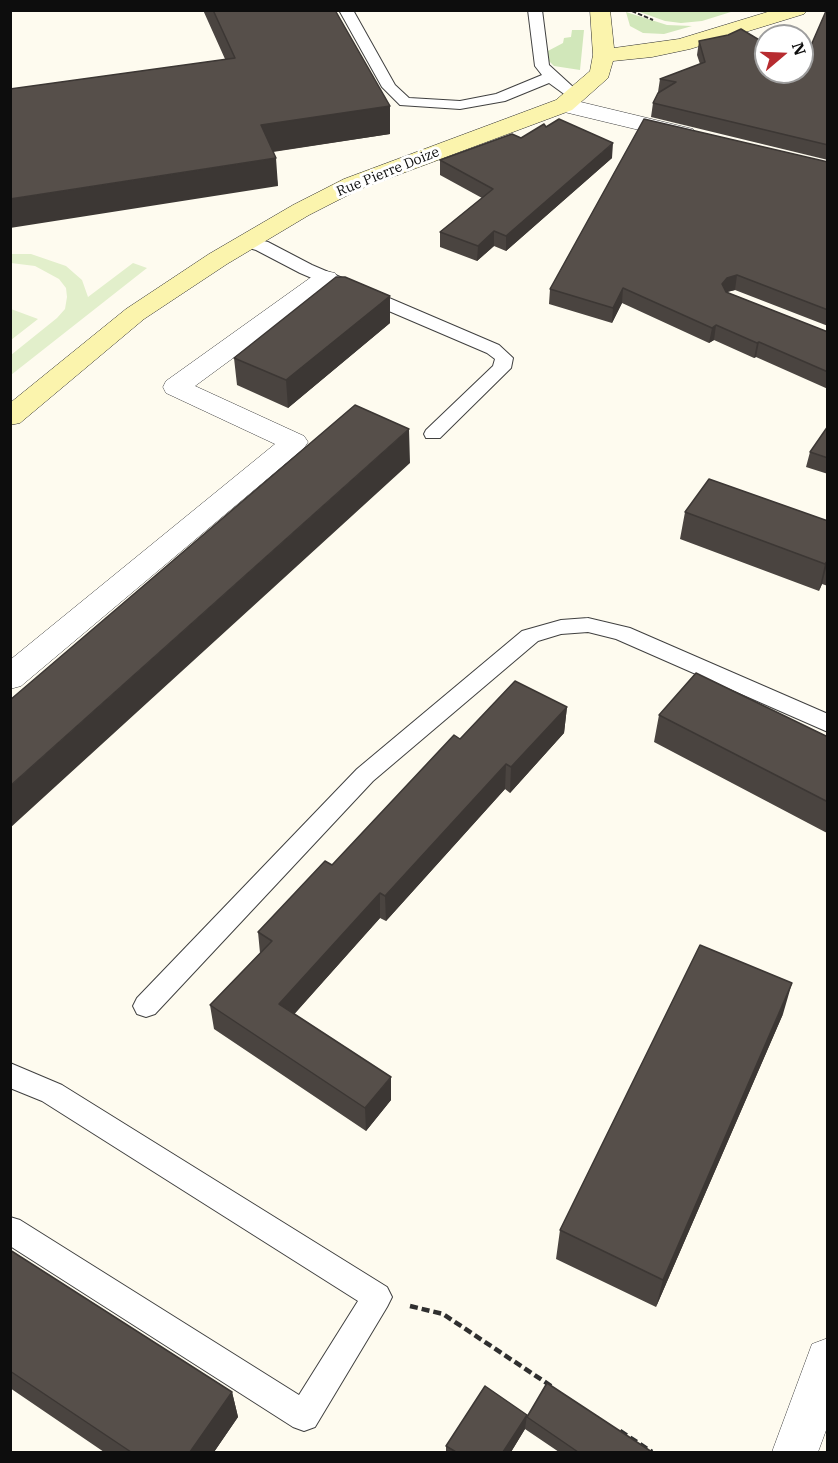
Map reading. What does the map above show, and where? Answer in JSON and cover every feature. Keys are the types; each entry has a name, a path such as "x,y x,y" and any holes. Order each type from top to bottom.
{"street":[{"path":"600,10 604,55 652,51 683,45 797,10"},
{"name":"Rue Pierre Doize","path":"10,417 135,314 248,242 301,210 352,184 570,100 600,73 604,55"},
{"path":"570,100 708,139"},
{"path":"10,678 294,442 176,387 326,278"},
{"path":"795,1452 828,1360"}],"lane":[{"path":"346,10 389,87 405,102 460,105 480,102 500,98 551,77"},
{"path":"535,10 542,66 570,100"},
{"path":"248,242 493,349 504,358 502,368 433,434"},
{"path":"146,1006 365,775 530,636 561,627 588,625 622,633 828,724"},
{"path":"10,1075 52,1093 377,1297 304,1416 10,1230"}],"path":[{"path":"377,1297 442,1314 552,1387"},
{"path":"612,1426 652,1452"}],"green space":[{"path":"637,11 734,11 702,21 681,23 665,21"},
{"path":"626,12 667,25 692,26 664,34 643,33 630,26"},
{"path":"572,30 584,30 580,70 554,66 548,60 546,52 563,43 564,38 571,37"},
{"path":"11,254 31,254 66,266 82,280 88,297 133,263 147,268 11,375 11,355 57,318 65,309 67,297 66,288 59,279 35,266 11,263"},
{"path":"11,309 38,319 11,340"}],"building":[{"path":"213,10 335,10 390,106 261,125 276,158 10,199 10,89 235,58"},
{"path":"828,11 828,145 653,103 658,93 676,82 660,79 705,62 699,41 728,35 741,29 754,37 754,84 814,84 814,38"},
{"path":"559,119 613,143 506,236 494,231 478,246 440,232 493,189 440,160 512,134 521,138 544,124 546,127"},
{"path":"644,119 828,162 828,310 737,275 727,278 722,284 726,292 828,332 828,372 716,325 712,328 623,288 613,308 550,289"},
{"path":"336,277 345,277 390,296 286,380 234,358"},
{"path":"355,405 409,429 10,786 10,700"},
{"path":"828,426 828,458 810,452"},
{"path":"709,479 828,521 828,560 825,564 685,512"},
{"path":"696,673 828,737 828,802 659,715"},
{"path":"515,681 567,707 511,767 506,764 385,896 380,893 279,1004 391,1077 365,1108 210,1005 272,941 258,932 325,861 332,865 454,735 460,739"},
{"path":"700,945 792,983 663,1280 560,1230"},
{"path":"10,1250 232,1392 190,1452 131,1452 10,1371"},
{"path":"547,1383 652,1452 578,1452 527,1417"},
{"path":"485,1386 527,1415 503,1452 456,1452 446,1446"}]}
